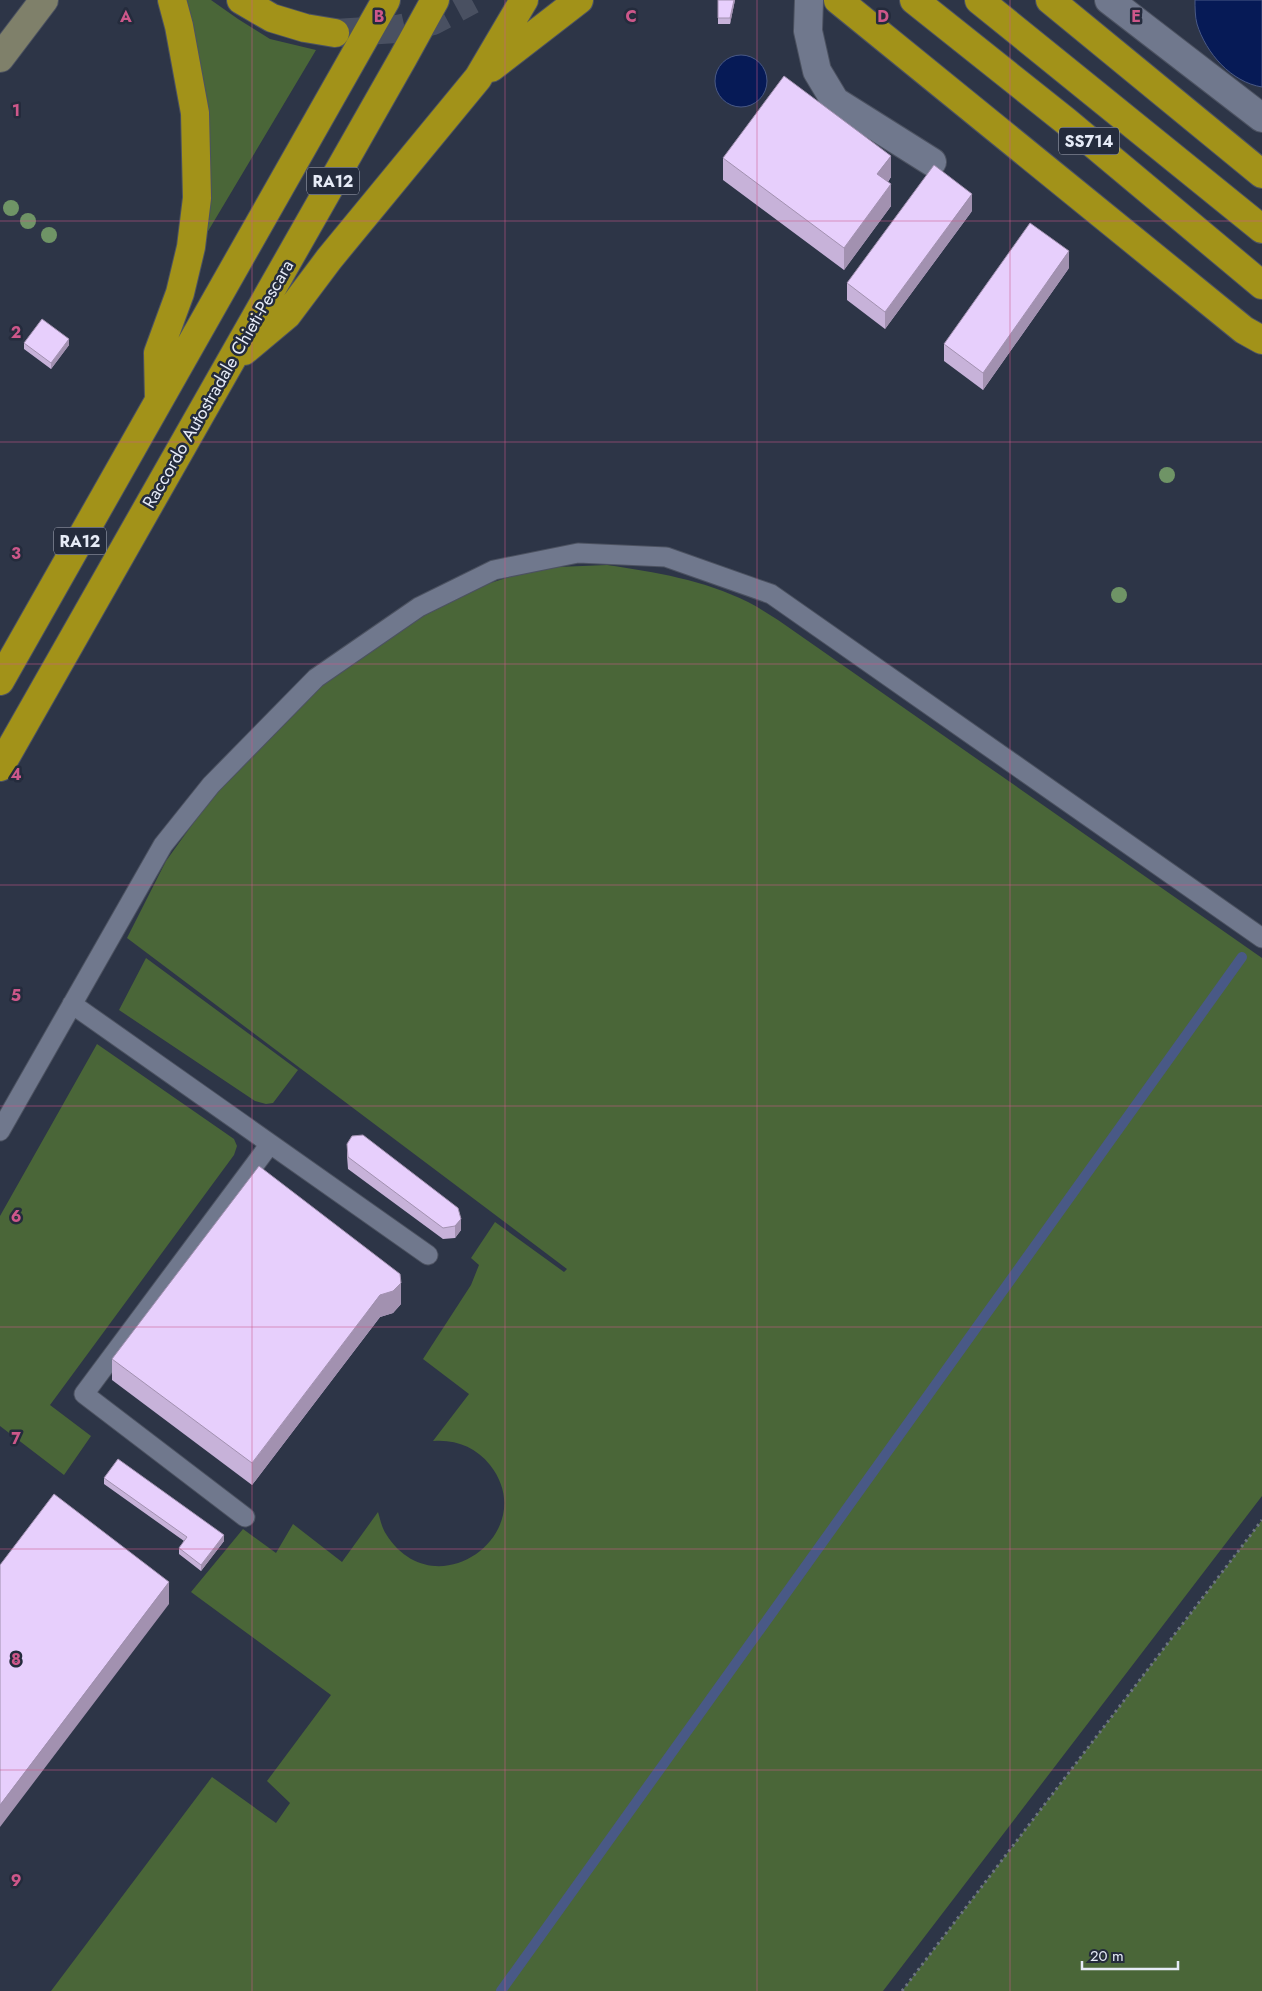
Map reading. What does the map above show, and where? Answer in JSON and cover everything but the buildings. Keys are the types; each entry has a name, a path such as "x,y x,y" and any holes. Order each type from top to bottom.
{"highway":[{"path":"159,402 158,353 180,293 191,248 197,198 195,113 179,26 172,0"},
{"path":"241,0 272,18 305,28 335,33"},
{"name":"RA12","path":"0,681 386,0"},
{"name":"Raccordo Autostradale Chieti-Pescara","path":"0,767 434,0"},
{"path":"231,361 287,315 329,259 478,78 524,0"},
{"path":"478,78 579,0"},
{"path":"838,0 1244,330 1262,340"},
{"name":"SS714","path":"914,0 1067,122 1262,285"},
{"name":"SS714","path":"979,0 1262,229"},
{"path":"1050,0 1262,174"}],"street":[{"path":"0,58 44,0"},
{"path":"809,0 808,30 817,71 836,101 932,162"},
{"path":"1109,0 1262,118"}],"lane":[{"path":"0,1130 163,846 211,784 316,678 419,607 494,570 578,553 666,557 771,594 1262,938"},
{"path":"72,1004 428,1255"},
{"path":"245,1517 84,1394 270,1144"}],"path":[{"path":"902,1991 1262,1520"}],"green space":[{"path":"184,0 211,0 270,39 316,50 201,243"},
{"path":"607,565 697,582 731,594 759,608 1262,958 1262,1496 883,1991 51,1991 212,1777 276,1823 290,1803 267,1781 331,1695 191,1592 243,1529 276,1553 293,1524 342,1562 378,1512 386,1534 407,1556 430,1566 454,1564 476,1554 493,1537 503,1515 503,1490 490,1465 478,1453 457,1443 433,1441 469,1394 423,1359 471,1285 479,1265 471,1258 495,1222 564,1272 567,1269 127,938 166,861 222,783 294,707 357,655 459,593 512,576 558,567"},
{"path":"146,958 298,1070 273,1103 266,1104 255,1101 119,1010"},
{"path":"97,1044 234,1139 237,1146 234,1155 50,1405 91,1436 64,1475 0,1426 0,1216"},
{"path":"1262,1520 1262,1991 902,1991"}],"shaded area":[{"path":"1195,0 1262,0 1262,87 1251,84 1230,73 1213,55 1197,24"},
{"path":"736,55 746,55 755,59 763,67 767,81 763,95 755,103 746,107 736,107 727,103 719,95 715,86 715,76 719,67 727,59"}],"waterway":[{"path":"501,1991 1242,957"}],"tunnel":[{"path":"335,33 397,29 433,21 472,0"}]}
